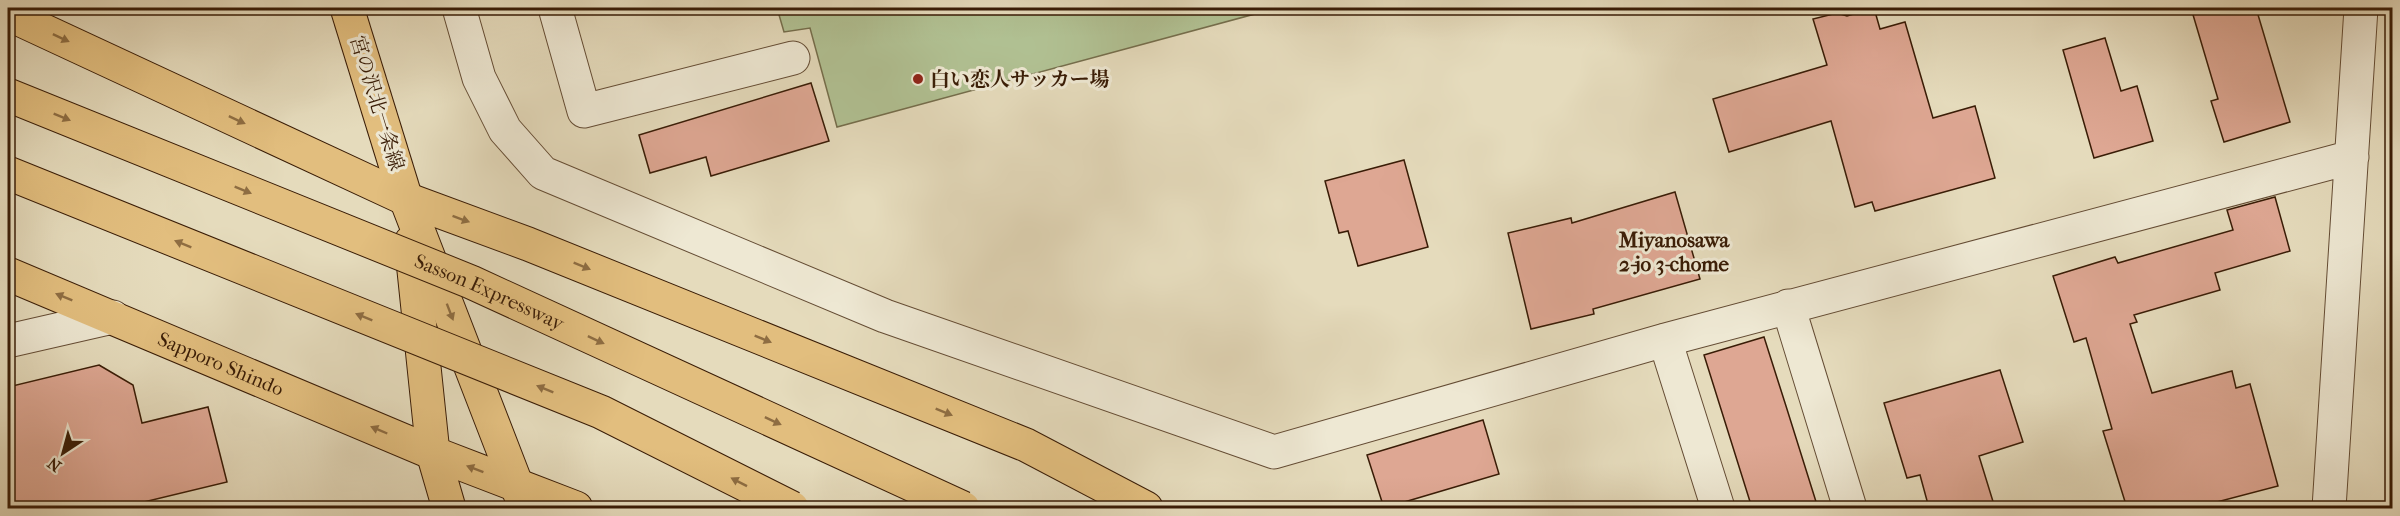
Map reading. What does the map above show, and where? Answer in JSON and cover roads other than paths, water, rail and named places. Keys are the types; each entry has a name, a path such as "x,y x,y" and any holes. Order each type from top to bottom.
{"main road":[{"name":"宮の沢北一条線","path":"347,8 406,199"},
{"path":"17,12 406,199 528,244 1026,445 1146,508"},
{"name":"Sasson Expressway","path":"8,95 471,282 963,508"},
{"path":"8,173 601,412 792,508"},
{"path":"406,199 433,453 449,508"},
{"path":"406,199 521,497"},
{"name":"Sapporo Shindo","path":"8,274 433,453 521,497 576,508"}],"street":[{"path":"459,8 479,78 505,130 543,173 885,316 1274,452 1788,306 2352,157"},
{"path":"555,8 584,111 793,58"},
{"path":"2329,508 2361,8"},
{"path":"1788,306 1850,508"},
{"path":"8,341 112,317"},
{"path":"1665,340 1718,508"}],"place":[{"name":"白い恋人サッカー場","path":"918,79"}],"district":[{"name":"Miyanosawa 2-jo 3-chome","path":"1674,252"}]}
